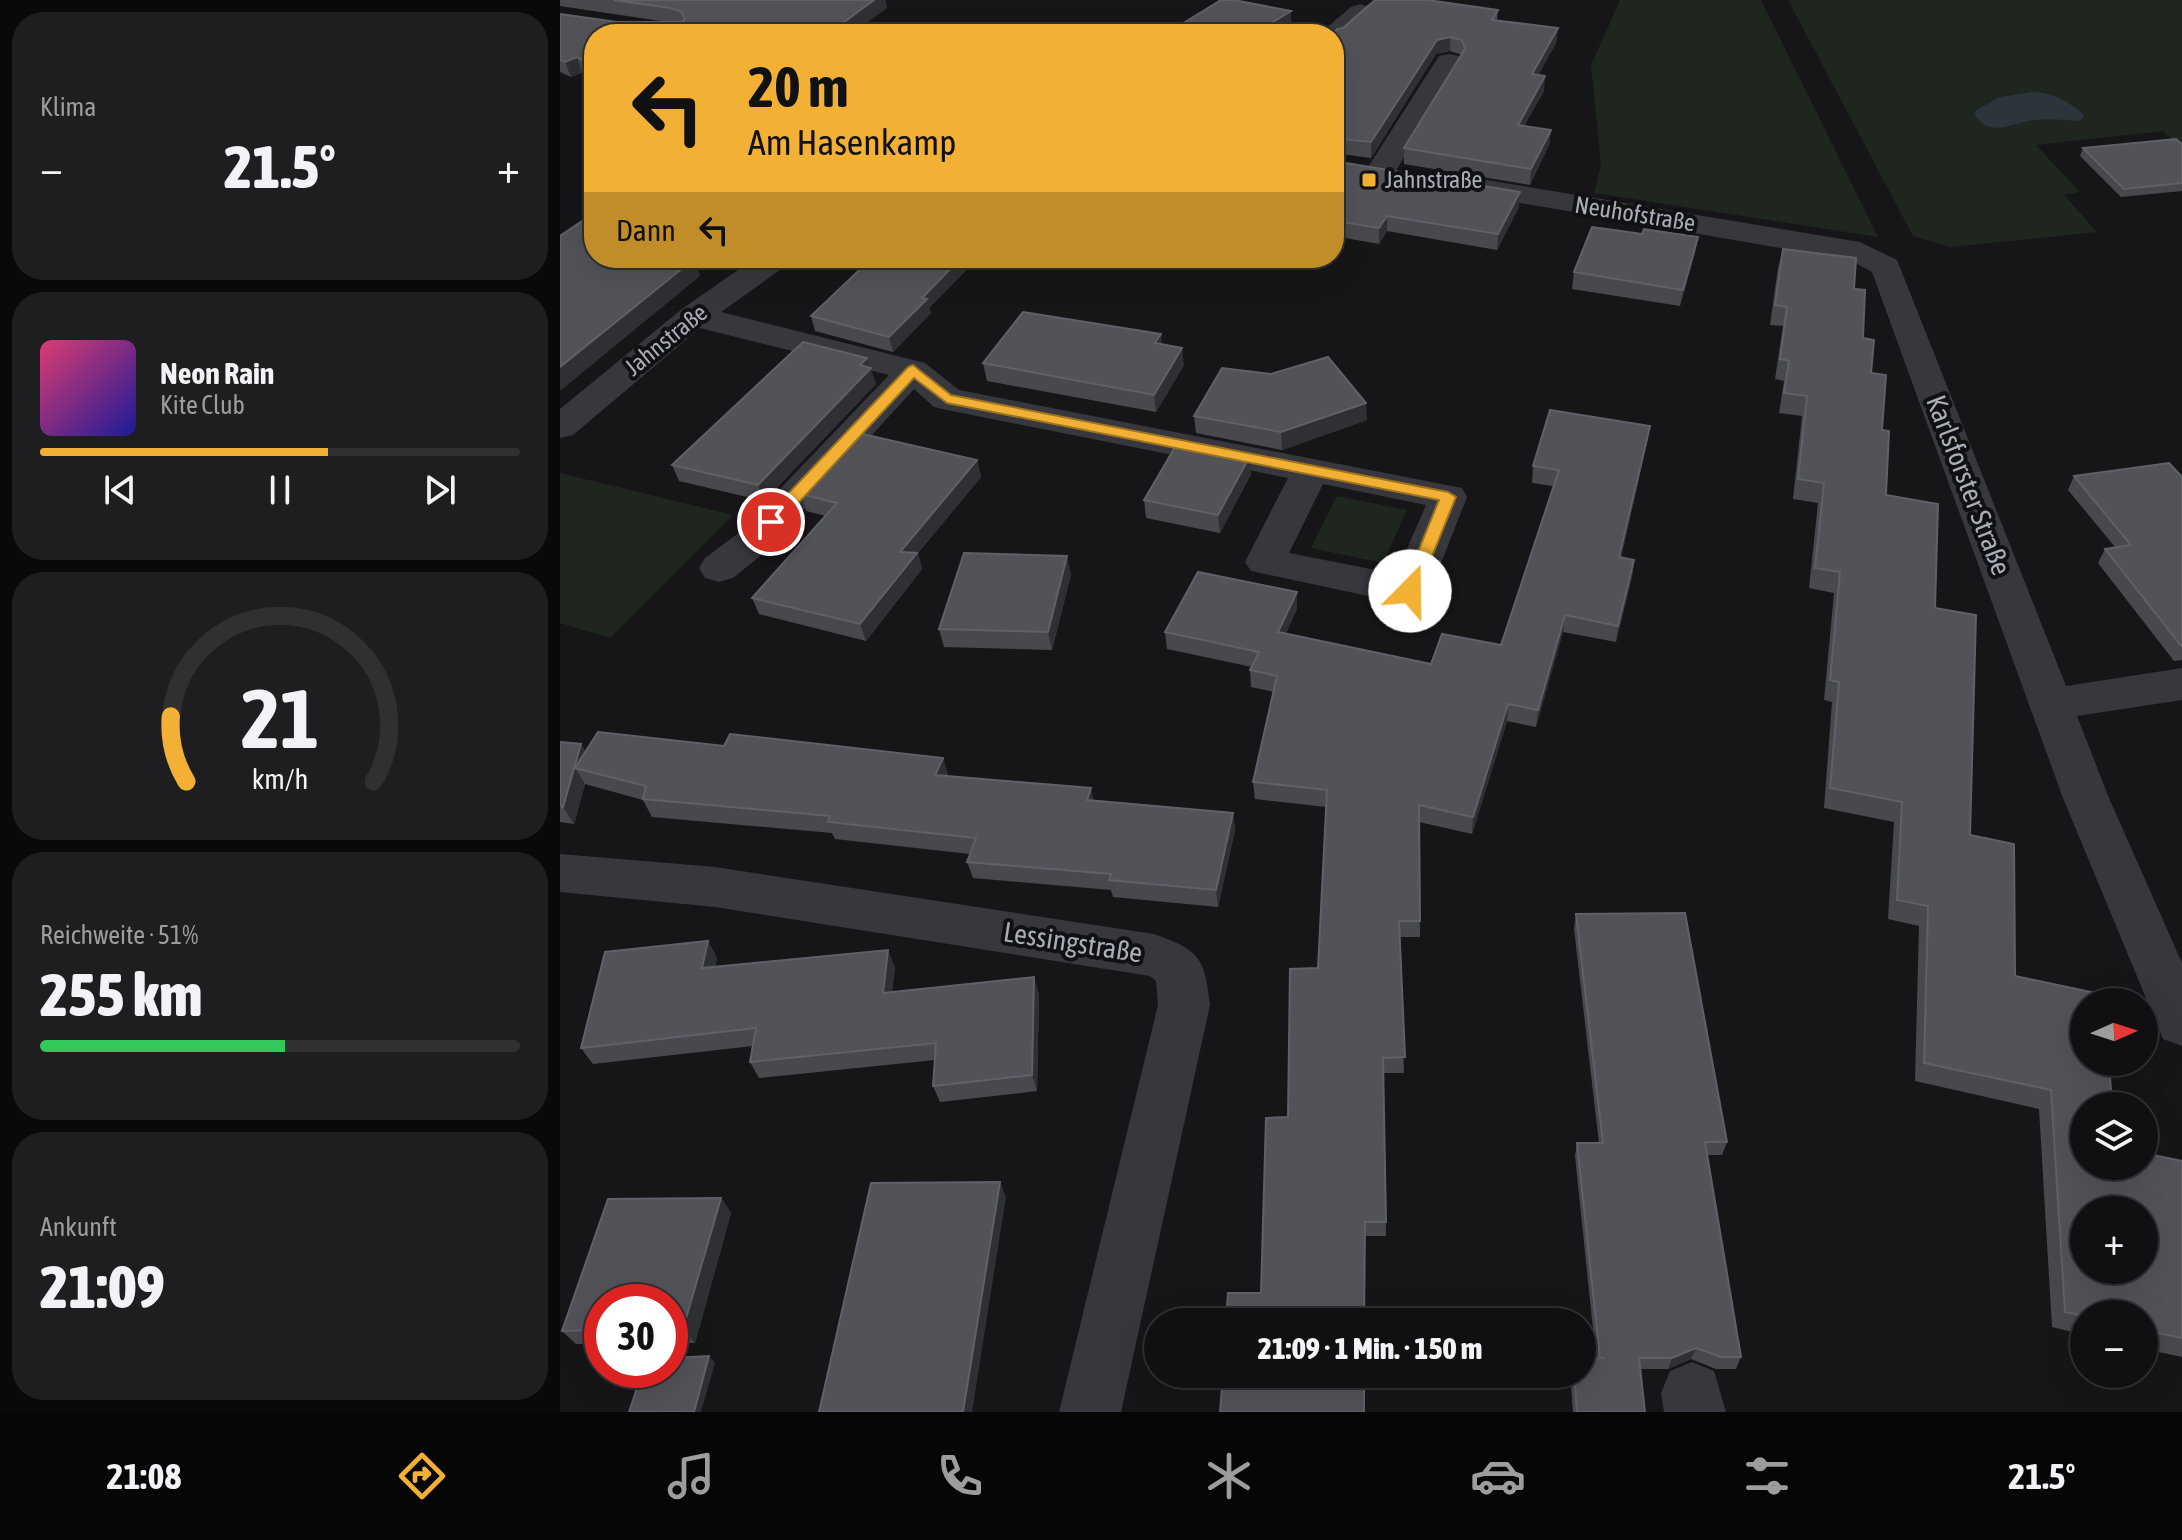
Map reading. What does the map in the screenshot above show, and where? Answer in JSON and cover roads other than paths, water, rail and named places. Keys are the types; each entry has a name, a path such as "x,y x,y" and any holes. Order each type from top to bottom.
{"street":[{"path":"1344,25 1360,12"},
{"path":"1380,172 1449,62"},
{"name":"Neuhofstraße","path":"1347,166 1844,249 1860,252 1886,267"},
{"name":"Karlsforster Straße","path":"1886,267 2086,798 2182,1023"},
{"name":"Jahnstraße","path":"560,427 694,316 762,268"},
{"path":"694,316 913,370 947,399 1310,472"},
{"path":"719,568 750,544 913,370"},
{"path":"2052,704 2182,684"},
{"name":"Lessingstraße","path":"560,873 715,887 1138,952 1169,961 1181,972 1185,987 1184,1005 1090,1412"}],"place":[{"name":"Jahnstraße","path":"1369,180"}]}
